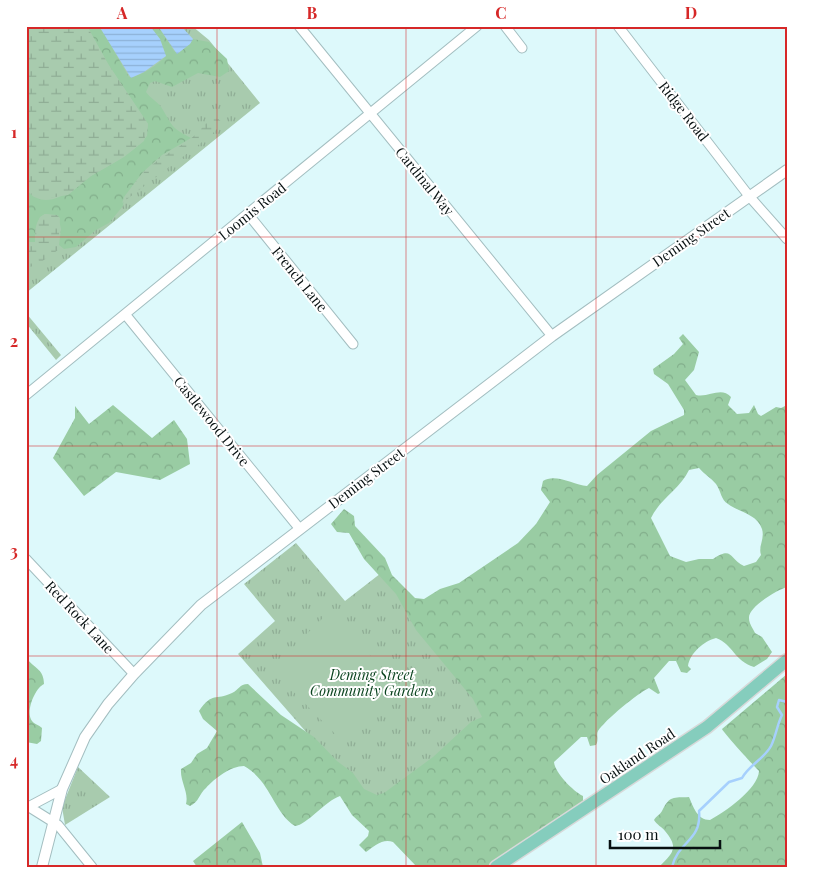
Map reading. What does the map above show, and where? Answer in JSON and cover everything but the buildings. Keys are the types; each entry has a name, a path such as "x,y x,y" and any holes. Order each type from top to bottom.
{"main road":[{"name":"Oakland Road","path":"496,867 707,727 787,660"}],"street":[{"name":"Cardinal Way","path":"299,26 552,336"},
{"name":"Loomis Road","path":"26,395 371,115 477,26"},
{"path":"505,26 522,48"},
{"name":"Ridge Road","path":"618,26 749,196 787,239"},
{"name":"Deming Street","path":"42,867 52,820 62,789 84,737 108,704 134,674 202,605 299,528 552,336 787,170"},
{"name":"French Lane","path":"248,214 352,344"},
{"name":"Castlewood Drive","path":"125,314 299,528"},
{"name":"Red Rock Lane","path":"26,559 134,674"},
{"path":"28,806 62,789"},
{"path":"28,806 52,820 92,867"}],"green space":[{"path":"26,26 192,26 209,40 260,103 26,293"},
{"path":"26,26 87,26 108,64 148,124 144,141 124,157 91,176 68,195 43,199 34,197 26,189"},
{"path":"87,26 101,28 129,77 144,72 166,56 160,39 150,26 158,26 174,51 179,53 193,39 209,42 227,59 229,71 220,77 198,73 172,87 155,81 150,83 146,92 161,107 174,127 191,138 162,155 143,172 124,197 123,206 109,223 96,230 76,247 64,249 59,245 61,229 58,216 45,214 40,217 35,230 35,242 26,242 26,189 35,197 43,200 62,196 123,157 147,136 148,124 108,64"},
{"path":"217,118 223,123 210,136 122,203 146,170 198,133 206,123"},
{"path":"45,214 57,215 60,218 58,250 37,265 26,268 26,242 35,242 37,223 41,216"},
{"path":"26,313 61,355 56,360 26,323"},
{"path":"683,334 699,352 694,370 685,380 696,395 723,392 731,397 728,405 737,414 749,413 754,405 761,416 776,407 781,408 787,405 787,587 770,595 758,604 753,609 749,618 755,633 762,637 772,652 767,659 754,667 742,661 726,644 716,638 702,645 695,652 689,661 688,666 691,669 687,673 681,672 676,661 669,661 654,678 660,693 658,694 649,688 644,691 607,720 597,733 596,745 590,746 587,737 581,737 554,762 565,781 583,796 583,801 487,867 417,867 393,842 389,841 379,843 366,852 359,845 368,836 369,831 352,815 340,796 328,803 305,822 295,826 282,813 260,780 244,766 224,773 204,790 193,804 190,806 186,804 187,800 181,769 191,763 197,754 207,748 217,731 203,719 199,711 214,697 232,693 245,684 248,684 281,715 314,737 337,761 353,773 364,789 377,795 384,793 433,757 471,722 482,717 473,699 416,630 396,594 364,559 349,533 337,532 331,524 344,509 354,516 355,526 385,558 392,575 415,598 424,599 440,589 459,583 518,543 536,524 550,502 541,490 543,481 553,478 587,486 597,475 651,431 684,415 684,410 668,384 654,374 653,369 674,354 683,344 679,338","holes":["699,468 716,484 722,498 726,502 752,517 760,524 763,533 760,549 761,555 756,562 744,566 727,553 713,559 699,559 686,562 670,556 651,518 659,505 681,483 689,470"]},
{"path":"113,405 152,438 174,420 187,439 190,464 160,480 116,472 84,496 53,458 75,418 75,406 89,424"},
{"name":"Deming Street Community Gardens","path":"296,543 345,601 385,570 578,800 424,867 238,654 275,621 244,584"},
{"path":"328,613 397,682 340,739 271,669"},
{"path":"26,658 40,672 44,679 44,684 37,690 30,706 32,721 42,728 41,741 37,744 26,742"},
{"path":"787,674 787,867 659,867 671,854 673,847 670,837 654,820 667,802 672,798 689,797 699,815 710,820 732,806 753,785 759,771 722,729"},
{"path":"78,767 110,797 65,825 62,807"},
{"path":"242,822 260,853 263,867 197,867 193,861"}],"water":[{"path":"99,26 150,26 160,39 166,56 144,72 131,78"},
{"path":"158,26 181,26 193,39 190,44 177,54"}],"waterway":[{"path":"672,867 675,858 697,829 699,811 729,782 742,778 768,751 782,715 777,707 779,700 787,702"}]}
